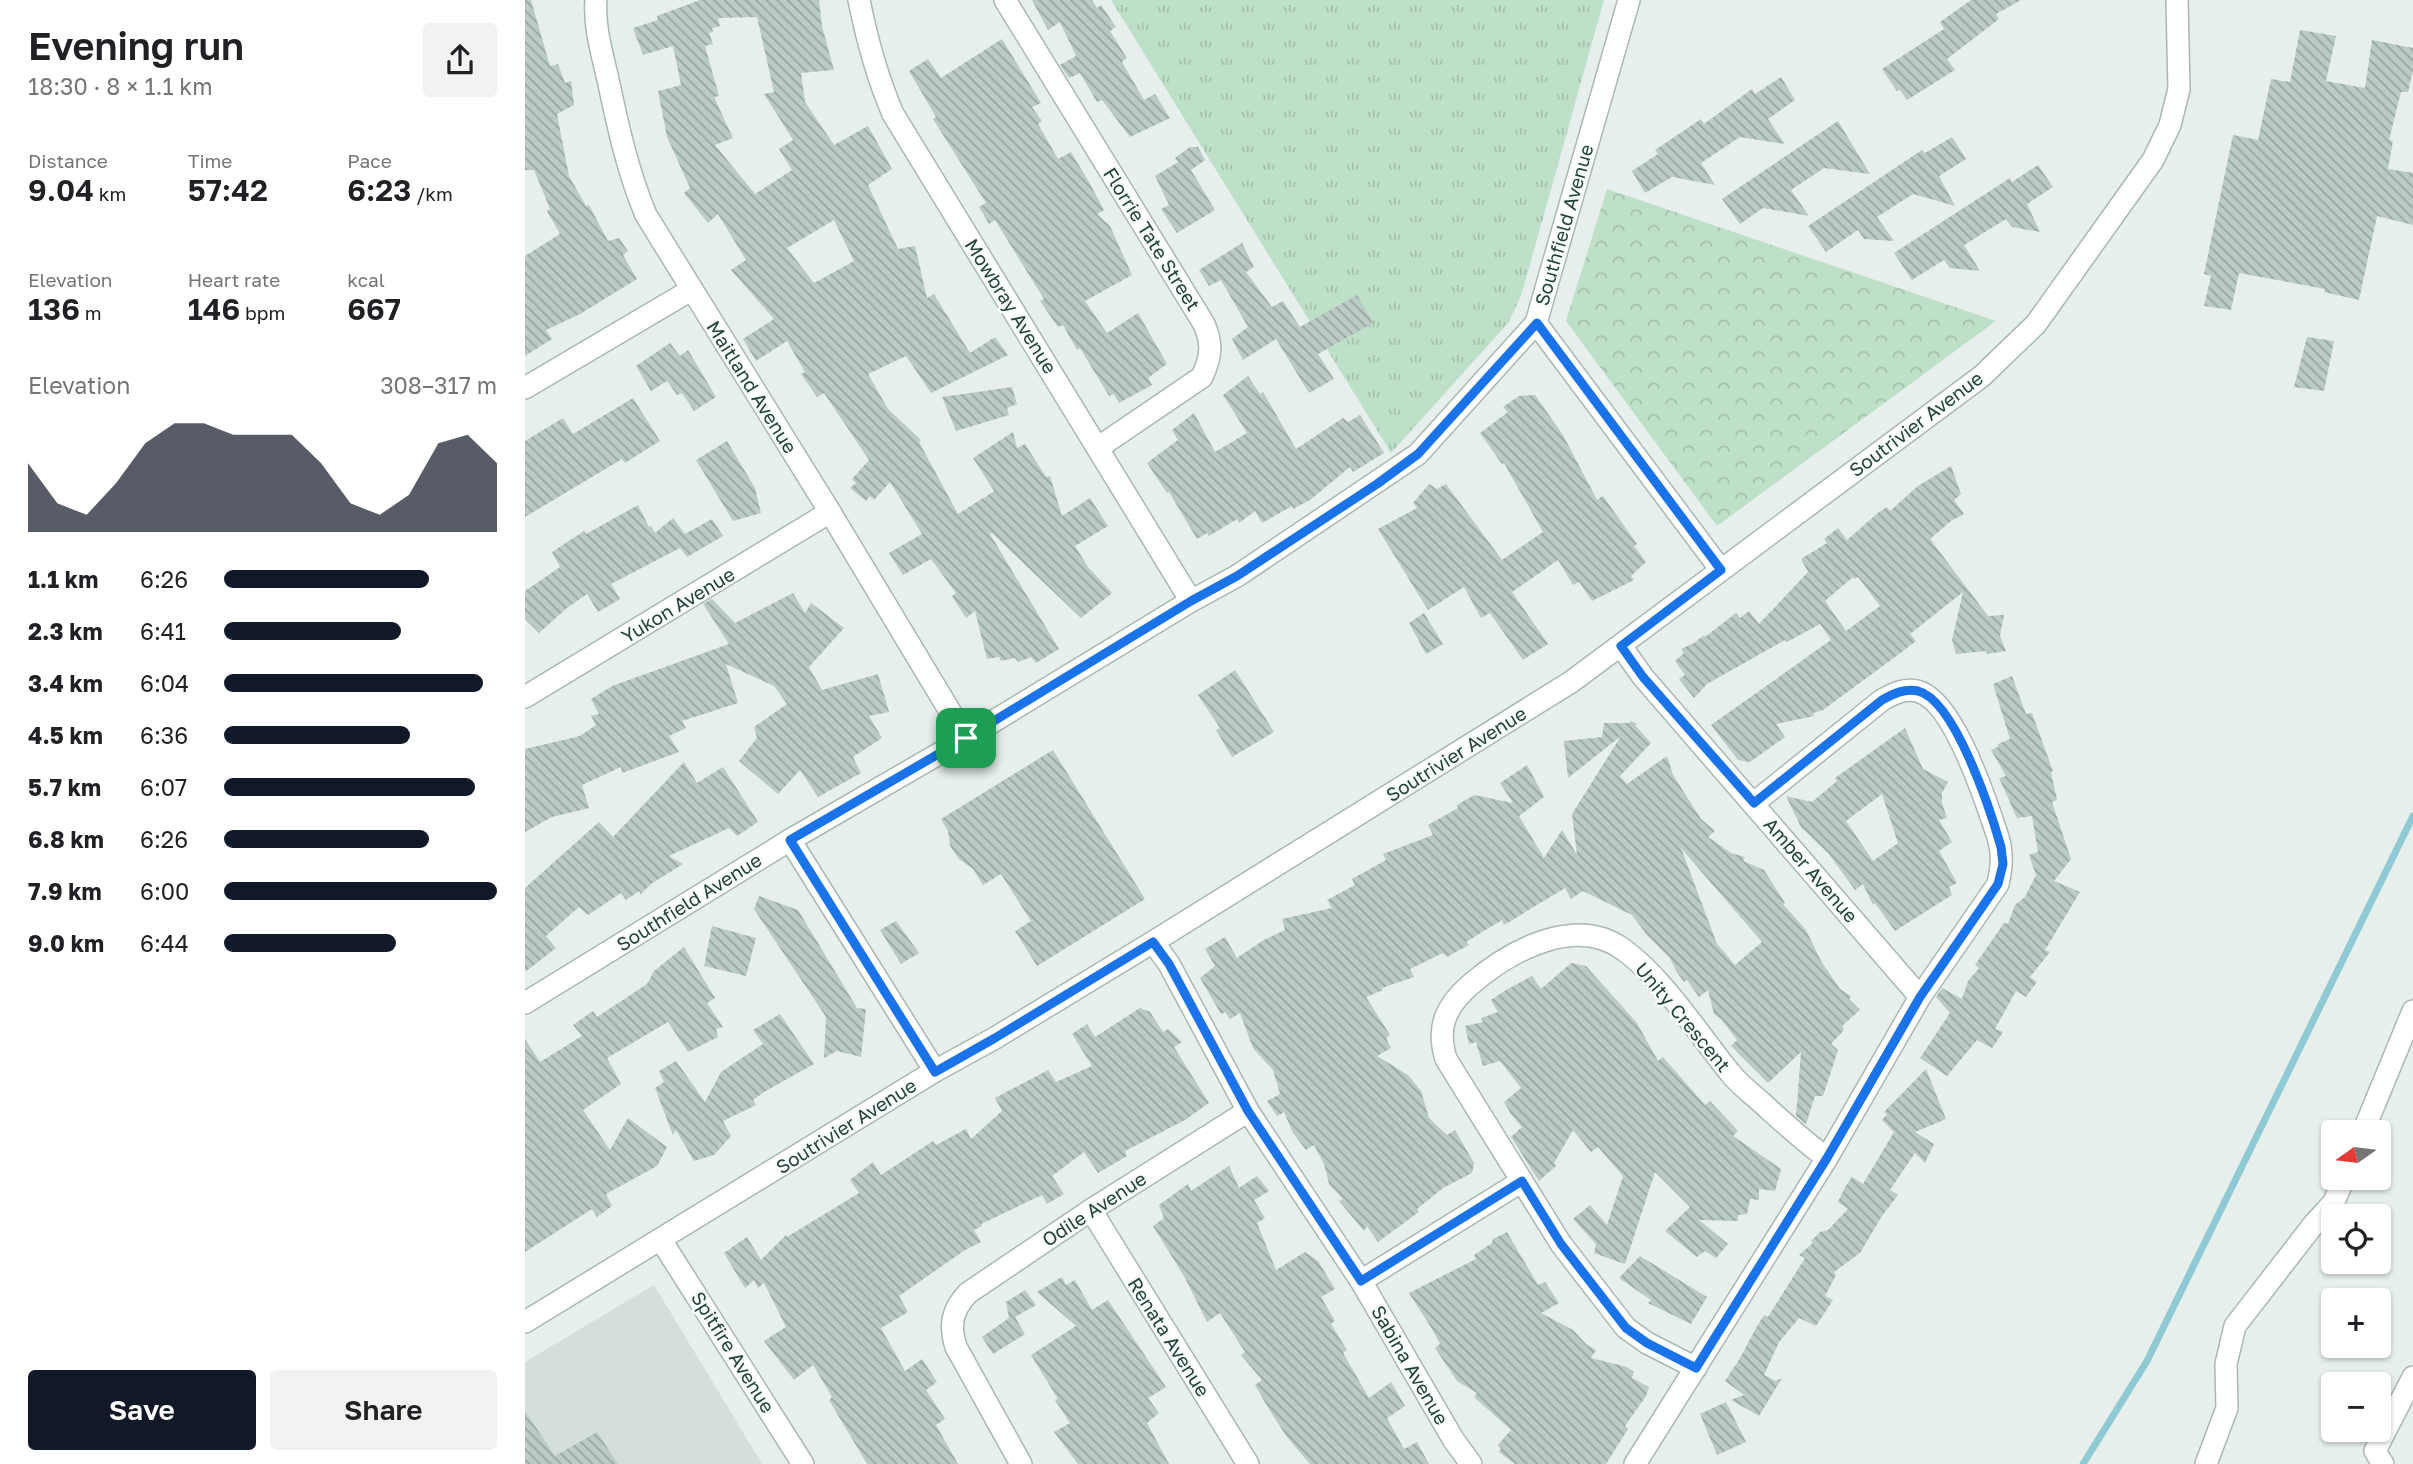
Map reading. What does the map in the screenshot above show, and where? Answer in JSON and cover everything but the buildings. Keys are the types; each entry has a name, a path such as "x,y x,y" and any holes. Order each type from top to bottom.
{"street":[{"name":"Mowbray Avenue","path":"859,0 867,41 893,114 1191,601"},
{"name":"Florrie Tate Street","path":"1005,0 1204,324 1211,347 1210,359 1202,377 1099,447"},
{"name":"Southfield Avenue","path":"525,1003 790,840 1237,576 1418,454 1537,323 1629,0"},
{"name":"Soutrivier Avenue","path":"525,1322 1153,942 1571,682 1982,376 2036,324 2153,160 2170,125 2179,89 2177,0"},
{"name":"Maitland Avenue","path":"595,6 614,106 634,186 646,215 966,738"},
{"path":"525,388 691,289"},
{"path":"1537,323 1721,570"},
{"name":"Yukon Avenue","path":"525,697 830,512"},
{"name":"Amber Avenue","path":"1621,646 1643,677 1920,997"},
{"path":"1636,1464 1827,1158 1920,997 1998,884 2003,864 1993,822 1958,733 1936,702 1915,690 1900,691 1882,700 1754,803"},
{"path":"790,840 935,1072"},
{"name":"Unity Crescent","path":"1696,1368 1647,1343 1626,1328 1561,1244 1451,1070 1442,1047 1444,1016 1472,983 1521,951 1560,935 1576,934 1599,939 1623,949 1651,974 1734,1077 1827,1158"},
{"name":"Sabina Avenue","path":"1153,942 1169,964 1248,1111 1361,1281 1453,1439 1471,1464"},
{"path":"2368,1120 2413,1011"},
{"name":"Odile Avenue","path":"1021,1464 956,1347 952,1334 953,1319 959,1303 968,1293 1091,1210 1248,1111"},
{"path":"1361,1281 1522,1181"},
{"path":"2206,1464 2227,1408 2226,1364 2235,1326 2306,1233 2335,1202 2340,1190"},
{"name":"Renata Avenue","path":"1091,1210 1248,1464"},
{"name":"Spitfire Avenue","path":"661,1240 803,1464"},
{"path":"2383,1464 2375,1451 2413,1377"}],"shaded area":[{"path":"654,1285 762,1464 525,1464 525,1362"}],"green space":[{"path":"1111,0 1604,0 1522,293 1509,322 1391,453"},
{"path":"1607,189 1996,321 1717,526 1566,321"}],"waterway":[{"path":"2083,1464 2147,1361 2413,816"}],"route":[{"path":"1537,323 1721,570 1621,646 1643,677 1754,803 1882,700 1900,691 1915,690 1926,694 1936,702 1958,733 1993,822 2003,864 1998,884 1920,997 1827,1158 1696,1368 1647,1343 1626,1328 1561,1244 1522,1181 1361,1281 1248,1111 1169,964 1153,942 935,1072 790,840 966,738 1191,601 1237,576 1377,484 1418,454 1537,323"}]}
